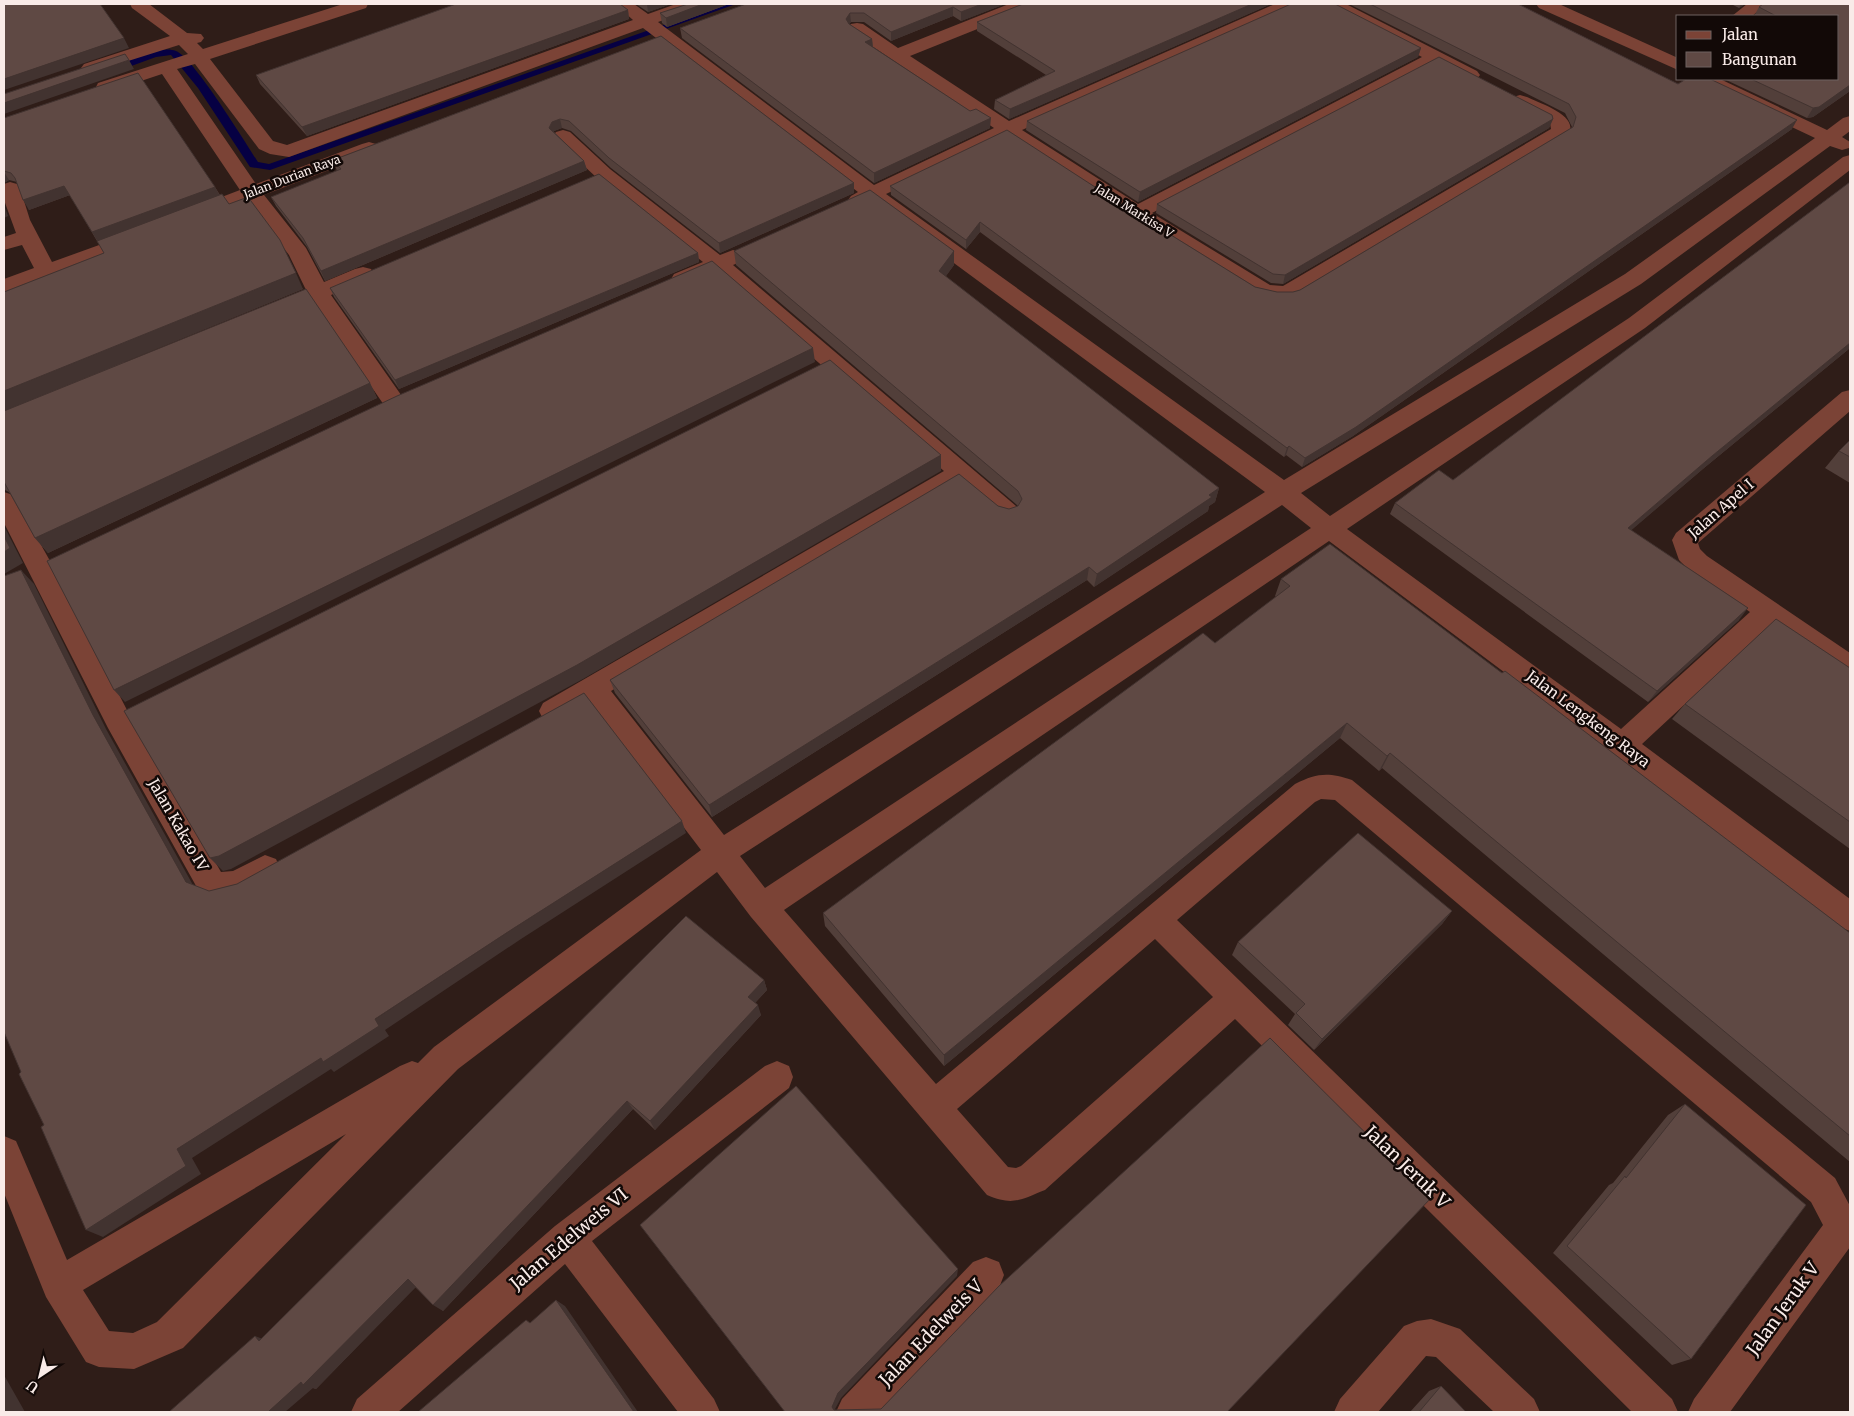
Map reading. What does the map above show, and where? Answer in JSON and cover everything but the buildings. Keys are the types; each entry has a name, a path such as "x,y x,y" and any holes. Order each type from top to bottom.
{"street":[{"path":"138,4 182,38"},
{"path":"92,92 360,4"},
{"name":"Jalan Lengkeng Raya","path":"623,4 872,194 1309,512 1622,744 1850,917"},
{"path":"182,61 266,145 277,150 289,151 659,31 692,4"},
{"path":"898,55 1024,4"},
{"path":"845,206 1007,129 1289,4"},
{"path":"1332,4 1436,57"},
{"path":"1545,4 1676,64"},
{"path":"1742,15 1758,4"},
{"name":"Jalan Markisa V","path":"858,28 1007,129 1136,213 1262,290 1274,294 1288,293 1562,131 1561,124 1557,119 1436,57"},
{"path":"182,38 182,61 252,192 299,253 318,293 394,402"},
{"path":"76,73 182,38 248,41"},
{"path":"1136,213 1436,57"},
{"path":"1708,80 1841,147"},
{"path":"60,1284 446,1058 724,859 1309,512 1637,323 1841,147 1850,122"},
{"path":"563,136 602,173 718,264 1007,512"},
{"name":"Jalan Durian Raya","path":"4,288 390,140"},
{"path":"757,900 1294,552 1309,512 1633,279 1841,147"},
{"path":"580,183 602,173"},
{"path":"10,188 20,220 47,272"},
{"path":"4,244 28,236"},
{"path":"664,287 754,247"},
{"path":"254,319 382,266"},
{"path":"809,376 835,363"},
{"name":"Jalan Apel I","path":"1850,398 1685,540 1688,553 1698,563 1850,667"},
{"path":"533,722 594,689 962,472"},
{"name":"Jalan Kakao IV","path":"4,501 39,569 127,716 211,882 221,887 237,884 289,856"},
{"path":"1622,744 1768,611"},
{"path":"594,689 757,900 999,1183 1016,1185 1033,1178 1235,999"},
{"name":"Jalan Jeruk V","path":"1659,1412 1156,920 1305,793 1319,786 1342,789 1822,1190 1835,1211 1842,1229 1707,1412"},
{"path":"933,1108 1156,920"},
{"path":"4,1153 60,1284 99,1349 134,1350 170,1335 446,1058"},
{"name":"Jalan Edelweis VI","path":"370,1412 567,1238 777,1077"},
{"path":"567,1238 701,1412"},
{"name":"Jalan Edelweis V","path":"856,1412 986,1275"},
{"path":"1353,1412 1417,1339 1432,1337 1447,1342 1521,1412"}],"waterway":[{"path":"112,70 153,55 168,52 174,53 191,70 254,165 270,167 731,4"}]}
